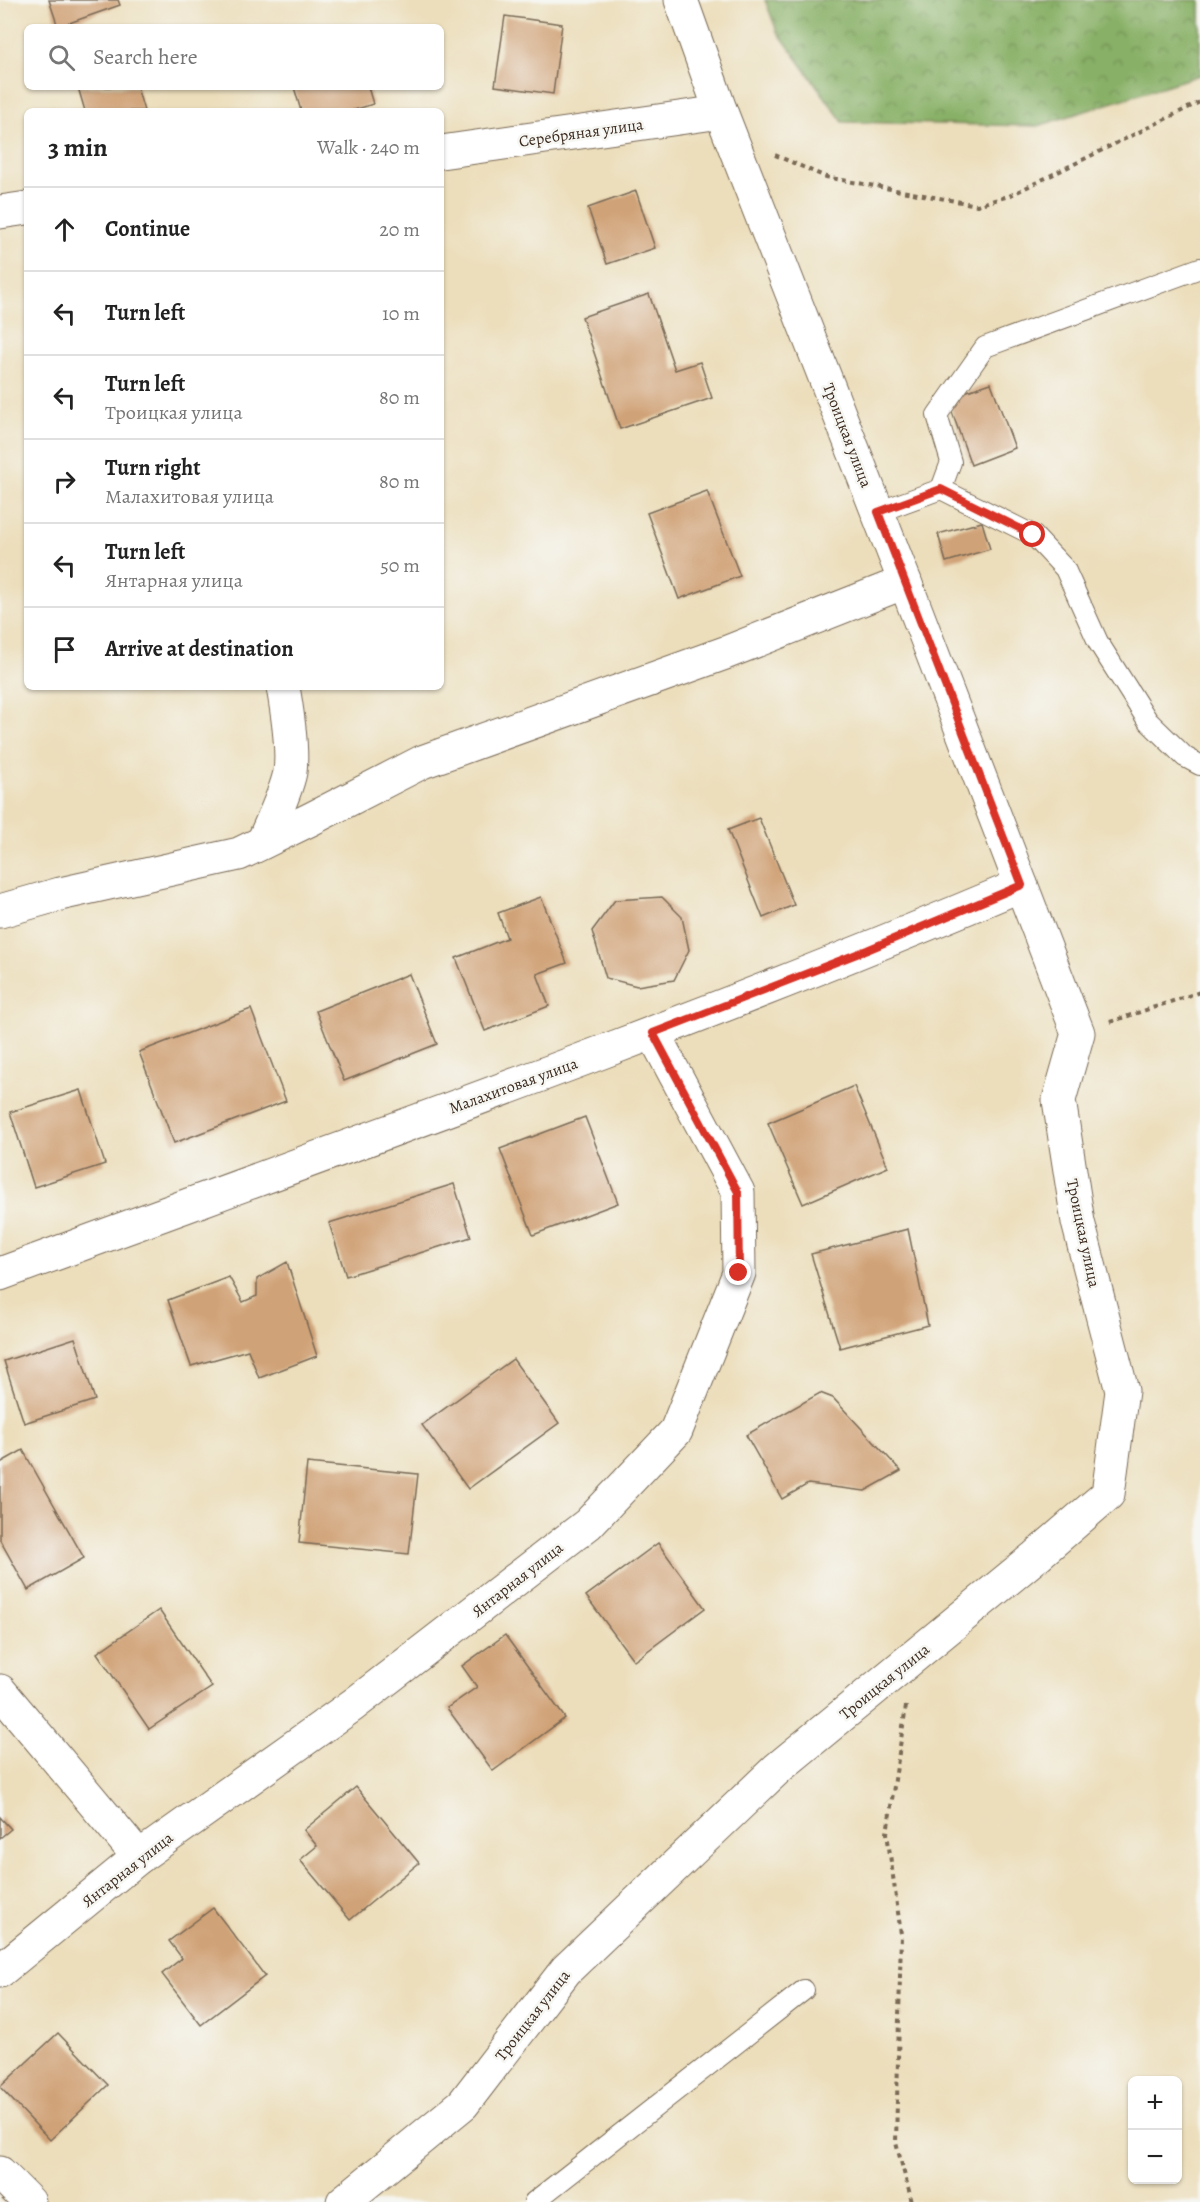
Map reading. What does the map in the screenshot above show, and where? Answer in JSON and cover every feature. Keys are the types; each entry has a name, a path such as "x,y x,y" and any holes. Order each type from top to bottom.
{"street":[{"name":"Троицкая улица","path":"343,2202 463,2104 566,1970 778,1768 1035,1557 1108,1494 1122,1391 1078,1222 1059,1100 1078,1033 878,512 721,112 681,0"},
{"name":"Серебряная улица","path":"444,152 721,112"},
{"path":"0,212 24,208"},
{"path":"0,911 60,894 239,854 422,762 725,653 905,582"},
{"path":"262,842 274,817 290,771 284,690"},
{"name":"Малахитовая улица","path":"0,1274 653,1033 867,950 1022,885"},
{"name":"Янтарная улица","path":"0,1971 139,1857 353,1706 588,1524 676,1431 739,1273 738,1192 653,1033"},
{"path":"0,1691 139,1857"},
{"path":"0,2173 29,2202"}],"lane":[{"path":"941,489 951,462 937,415 985,347 1200,268"},
{"path":"878,512 941,489 1033,535 1065,569 1098,642 1148,721 1185,758 1200,765"},
{"path":"534,2202 804,1990"}],"path":[{"path":"771,152 779,158 826,177 977,205 1009,196 1200,102"},
{"path":"1078,1033 1200,992"},
{"path":"912,2202 896,2143 901,1934 887,1833 914,1656"}],"green space":[{"path":"765,0 1200,0 1200,75 1038,126 843,122 777,31"}],"building":[{"path":"49,0 118,0 120,5 66,24 57,24"},
{"path":"505,16 562,24 553,94 495,86"},
{"path":"79,90 138,90 143,108 84,108"},
{"path":"295,90 369,90 373,104 360,108 300,108"},
{"path":"636,191 655,248 607,264 588,208"},
{"path":"649,294 675,370 700,362 712,398 620,429 582,317"},
{"path":"991,383 1015,448 971,465 947,398"},
{"path":"707,491 740,576 679,599 647,513"},
{"path":"982,522 990,549 946,562 938,534"},
{"path":"759,818 794,905 763,918 728,830"},
{"path":"541,897 567,963 537,974 549,1006 485,1031 456,958 507,938 498,913"},
{"path":"662,897 682,917 689,950 674,980 637,986 606,978 592,931 615,900"},
{"path":"409,974 437,1044 344,1081 316,1011"},
{"path":"251,1009 286,1101 174,1143 139,1052"},
{"path":"854,1086 888,1167 803,1204 768,1123"},
{"path":"81,1090 105,1164 34,1187 10,1112"},
{"path":"585,1117 618,1203 533,1235 500,1149"},
{"path":"454,1184 471,1237 346,1276 329,1223"},
{"path":"908,1229 928,1325 840,1348 811,1254"},
{"path":"287,1262 317,1356 259,1378 248,1350 191,1366 168,1300 229,1277 243,1302 257,1296 257,1279"},
{"path":"75,1338 95,1400 24,1423 4,1361"},
{"path":"513,1359 559,1423 468,1489 422,1425"},
{"path":"820,1393 833,1398 901,1471 865,1491 808,1484 782,1499 746,1435"},
{"path":"23,1450 84,1558 28,1590 0,1540 0,1463"},
{"path":"307,1463 418,1474 409,1554 299,1543"},
{"path":"658,1543 705,1608 634,1661 586,1596"},
{"path":"159,1610 212,1687 149,1729 97,1653"},
{"path":"505,1635 565,1718 493,1771 447,1708 477,1687 462,1666"},
{"path":"356,1787 419,1863 350,1920 300,1860 317,1846 304,1830"},
{"path":"0,1817 11,1829 0,1838"},
{"path":"213,1908 265,1976 201,2025 162,1974 182,1958 169,1941"},
{"path":"58,2033 108,2085 50,2140 0,2087"}],"route":[{"path":"739,1273 738,1192 653,1033 867,950 1022,885 878,512 941,489 1033,535"}]}
